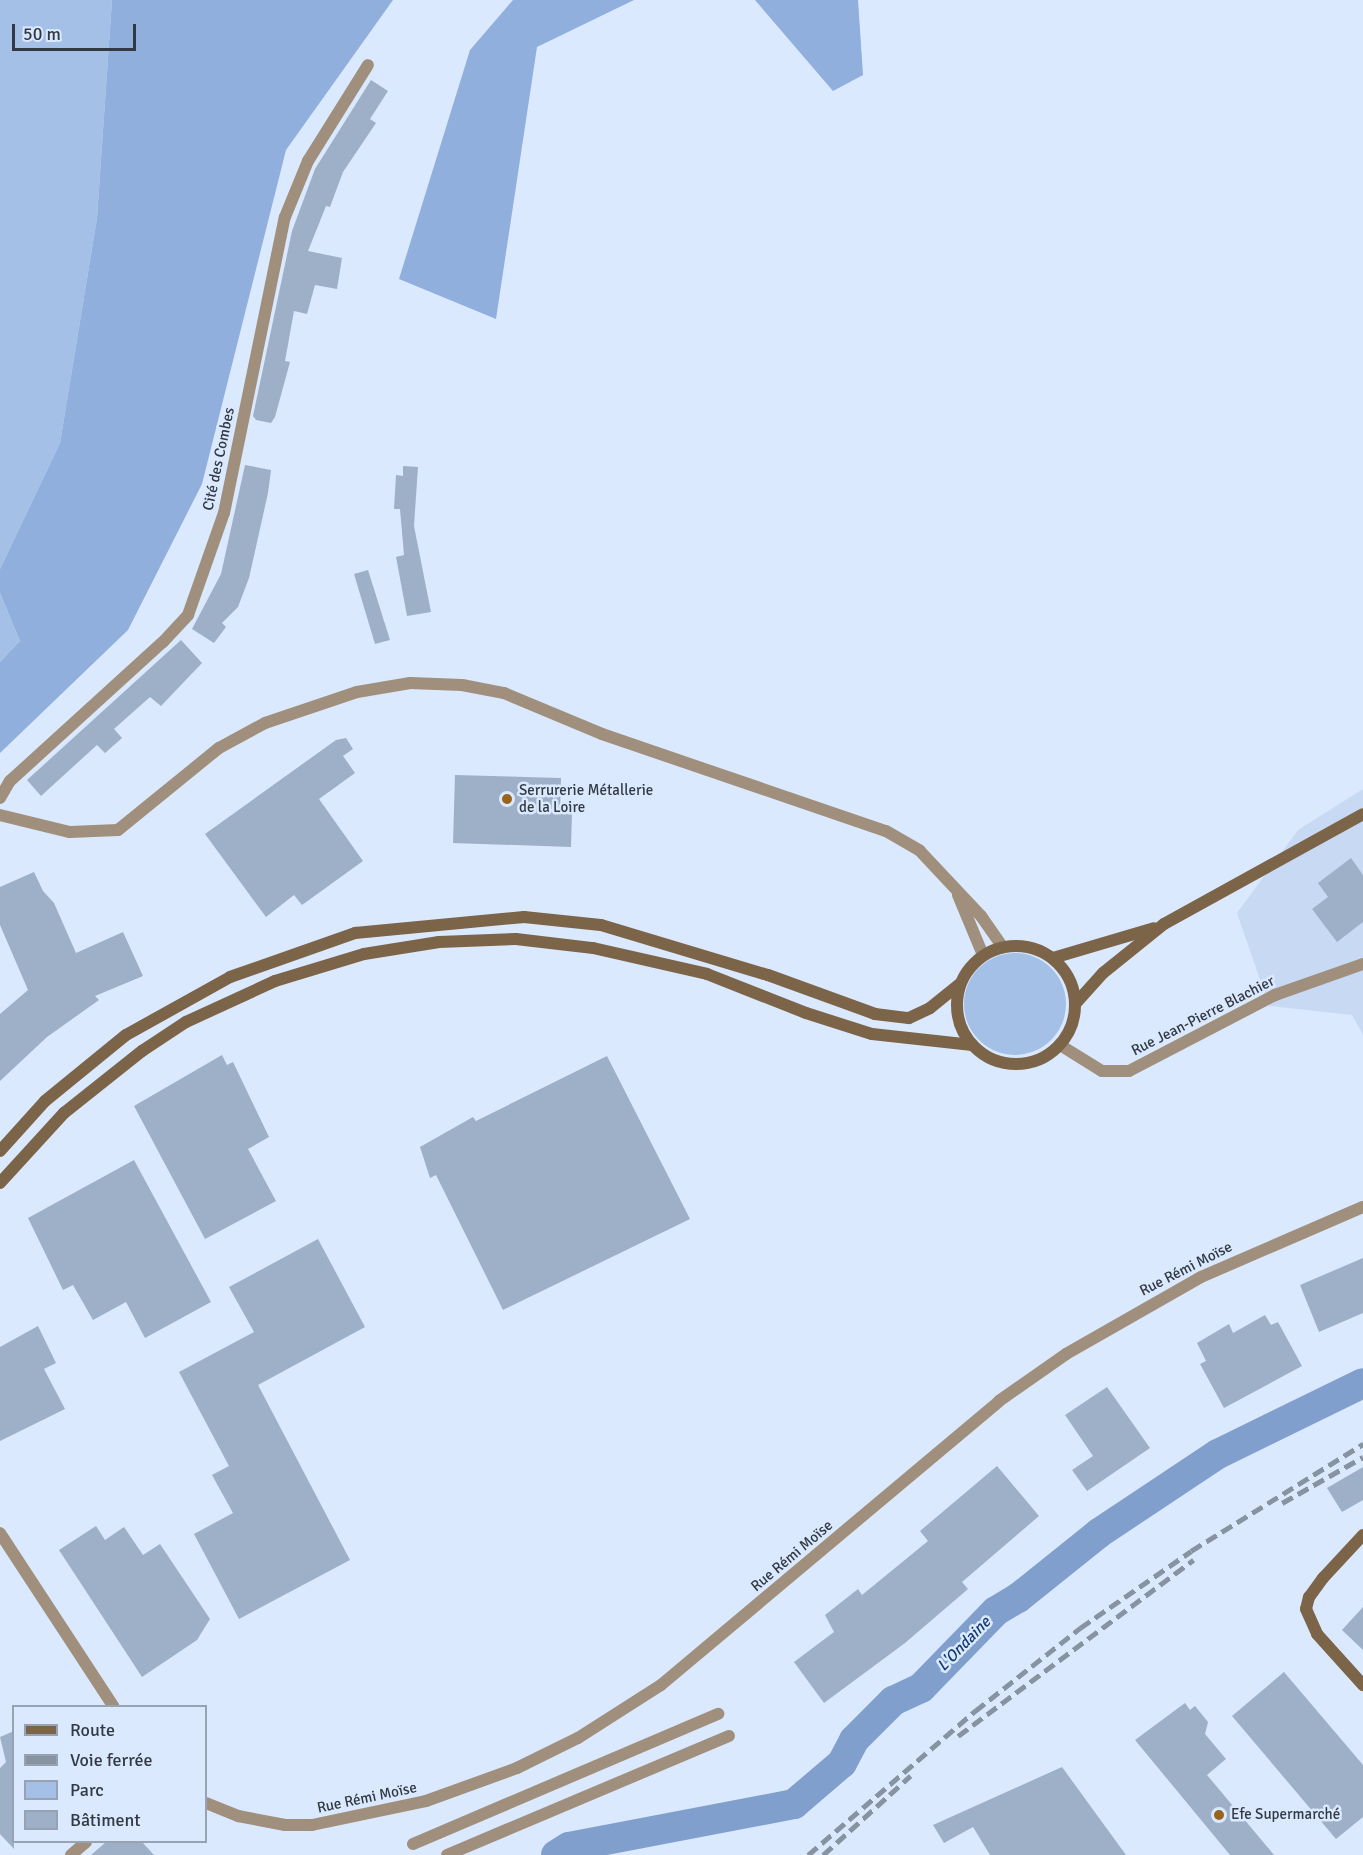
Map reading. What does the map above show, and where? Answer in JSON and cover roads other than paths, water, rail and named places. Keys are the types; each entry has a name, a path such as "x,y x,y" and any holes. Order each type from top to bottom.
{"main road":[{"path":"1076,1003 1103,973 1164,924 1363,814"},
{"path":"0,1151 45,1101 126,1035 230,977 355,933 524,917 601,925 768,975 875,1014 909,1018 930,1008 960,984 983,955 1003,947 1037,949 1053,958 1072,986 1076,1003 1072,1025 1060,1045 1044,1057 1026,1063 1006,1063 987,1057 972,1045 958,1016 960,984"},
{"path":"1053,958 1164,924"},
{"path":"0,1183 64,1113 142,1051 186,1022 275,981 364,954 440,942 516,939 592,948 707,974 806,1013 872,1034 972,1045"},
{"path":"1363,1535 1323,1578 1309,1597 1306,1609 1317,1634 1363,1685"}],"street":[{"name":"Cité des Combes","path":"0,798 10,781 163,642 188,615 224,513 285,217 308,161 368,65"},
{"path":"0,815 70,832 118,830 219,748 265,723 357,692 410,683 462,685 504,693 602,734 886,831 920,850 958,894 981,915 1003,947"},
{"path":"958,894 983,955"},
{"name":"Rue Jean-Pierre Blachier","path":"1060,1045 1102,1071 1129,1071 1275,995 1363,964"},
{"name":"Rue Rémi Moïse","path":"207,1803 274,1823 312,1825 426,1801 517,1768 578,1738 661,1685 999,1401 1066,1354 1201,1277 1363,1207"},
{"path":"0,1533 112,1705"},
{"path":"413,1844 718,1714"},
{"path":"447,1855 729,1736"},
{"path":"71,1855 85,1843"}],"waterway":[{"name":"L'Ondaine","path":"556,1855 569,1847 794,1804 842,1763 854,1740 893,1701 921,1688 996,1611 1018,1598 1099,1533 1218,1454 1363,1383"}],"railway":[{"path":"808,1855 975,1711 1080,1628 1191,1551 1363,1444"},
{"path":"1282,1503 1363,1457"},
{"path":"958,1736 1193,1560"},
{"path":"823,1855 910,1776"}],"place":[{"name":"Serrurerie Métallerie de la Loire","path":"507,799"},
{"name":"Efe Supermarché","path":"1219,1815"}]}
